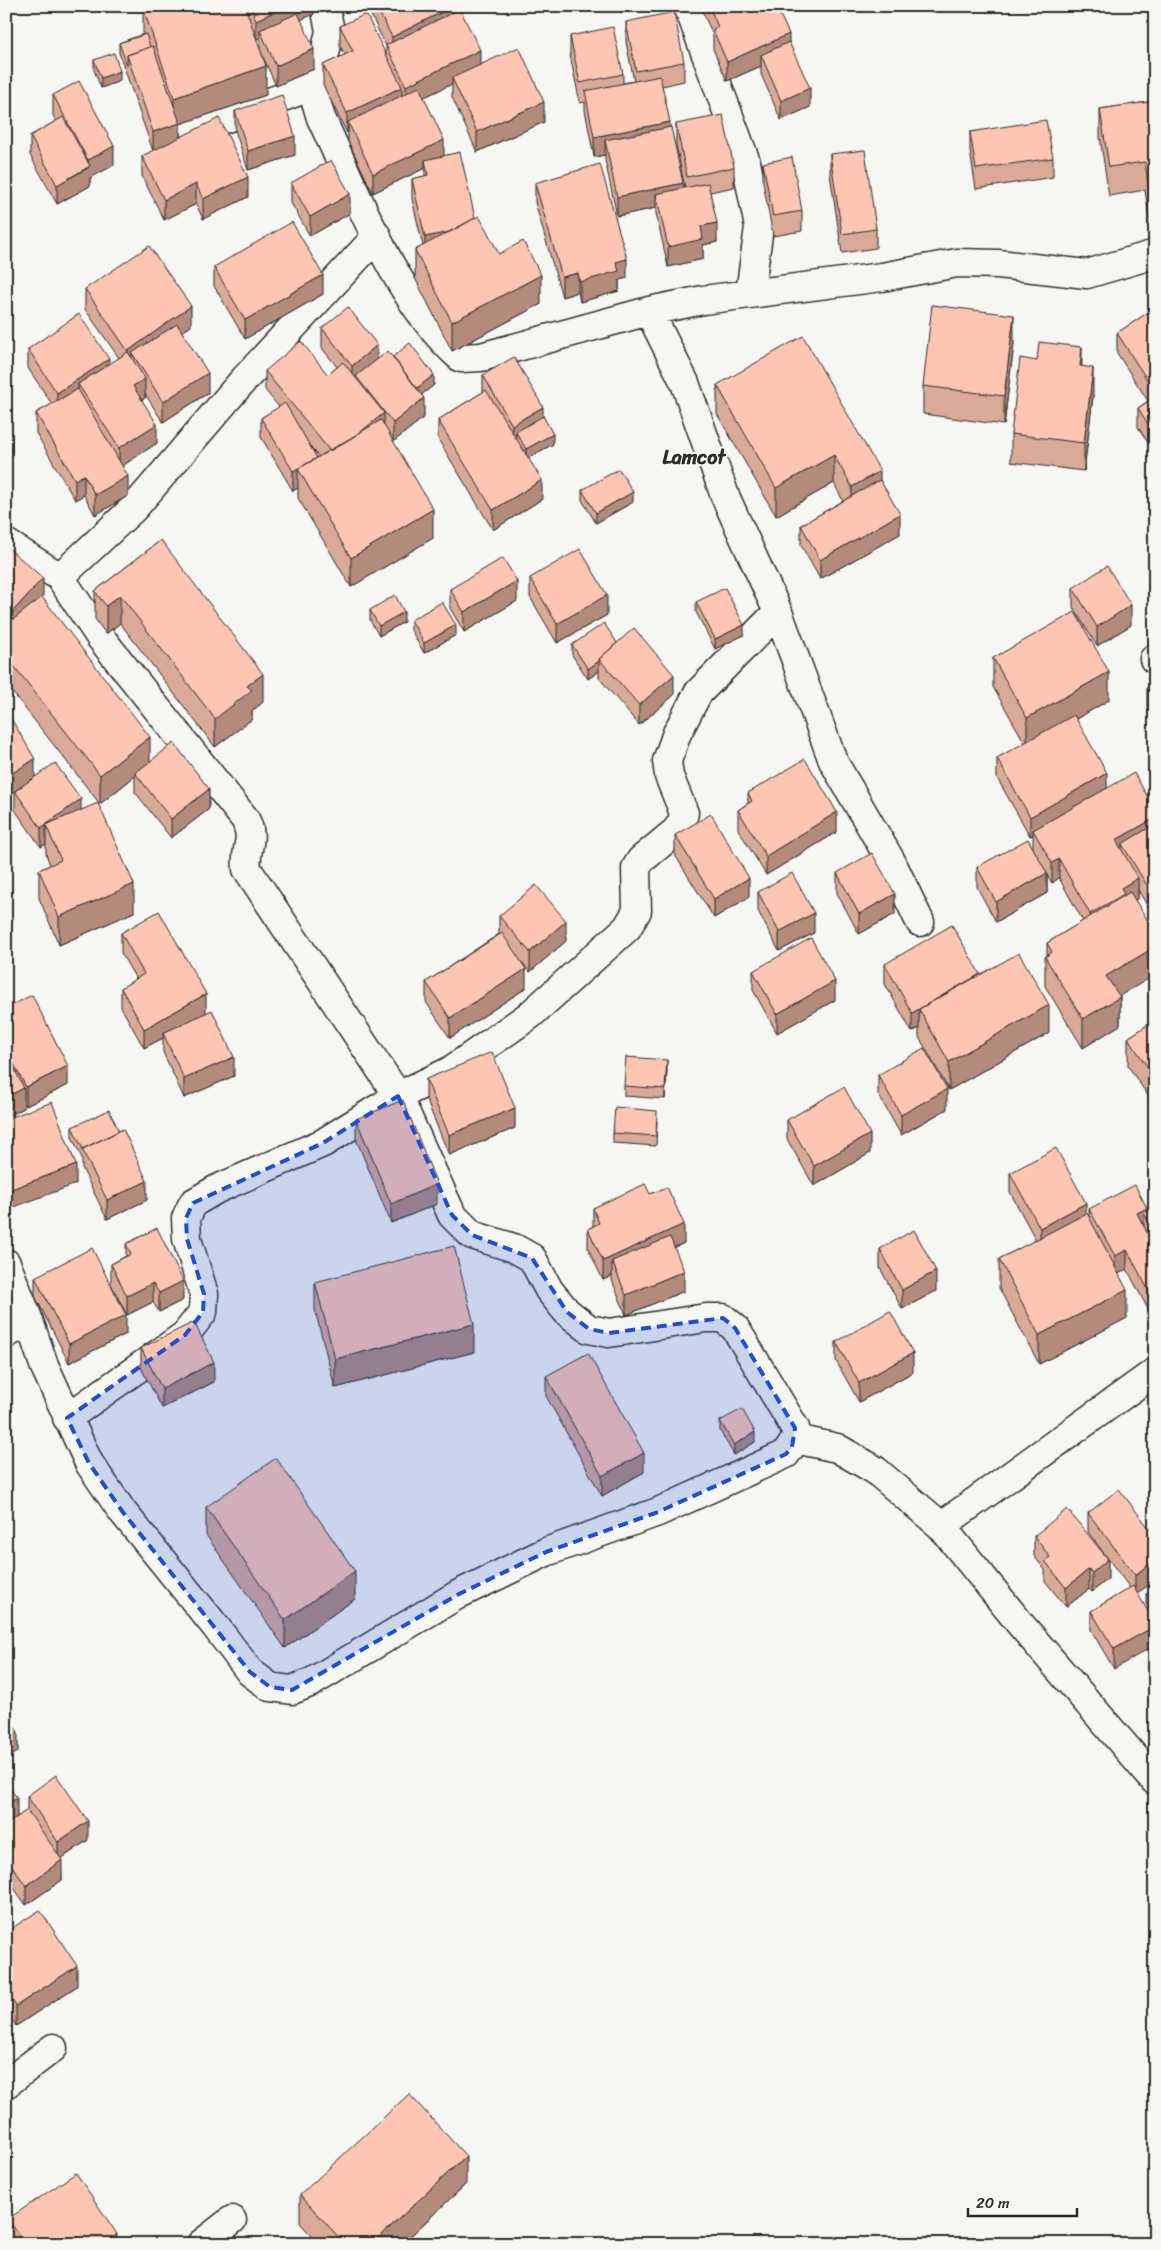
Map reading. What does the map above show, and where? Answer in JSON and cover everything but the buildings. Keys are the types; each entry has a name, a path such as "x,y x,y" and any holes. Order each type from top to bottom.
{"street":[{"path":"325,6 330,31 315,98 321,118 377,236 410,300 444,344 461,358 481,357 649,311 750,293 882,277 957,263 998,264 1087,274 1155,254"},
{"path":"688,6 746,162 759,227 750,293"},
{"path":"181,135 318,84"},
{"path":"60,577 134,508 240,384 377,236"},
{"path":"649,311 685,383 725,496 778,612 833,761 891,861 920,922"},
{"path":"6,543 60,577 100,637 246,819 251,837 246,857 247,868 398,1096 452,1215 472,1235 514,1248 532,1258 549,1290 567,1312 589,1329 599,1333 706,1318 723,1318 735,1328 748,1349 795,1428 796,1439 786,1454 658,1512 546,1552 459,1594 312,1682 292,1690 270,1688 250,1672 216,1627 122,1512 89,1463 44,1365 18,1328 6,1263"},
{"path":"67,1418 185,1335 204,1312 204,1294 187,1239 186,1218 192,1203 217,1189 323,1143 398,1096 450,1071 530,1015 627,928 637,911 636,868 641,860 676,831 682,822 684,813 669,776 667,761 677,733 698,693 778,612"},
{"path":"941,1526 1155,1372"},
{"path":"796,1439 837,1448 876,1470 941,1526 1022,1626 1155,1781"},
{"path":"6,2084 53,2048"},
{"path":"202,2244 232,2220"}],"highlighted area":[{"path":"398,1096 452,1215 472,1235 532,1258 567,1312 589,1329 609,1333 723,1318 735,1328 795,1428 792,1447 786,1454 658,1512 546,1552 459,1594 292,1690 270,1687 250,1672 122,1511 89,1463 67,1418 185,1335 203,1312 204,1294 187,1239 186,1218 193,1203 323,1143"}],"district":[{"name":"Lamcot","path":"694,457"}]}
